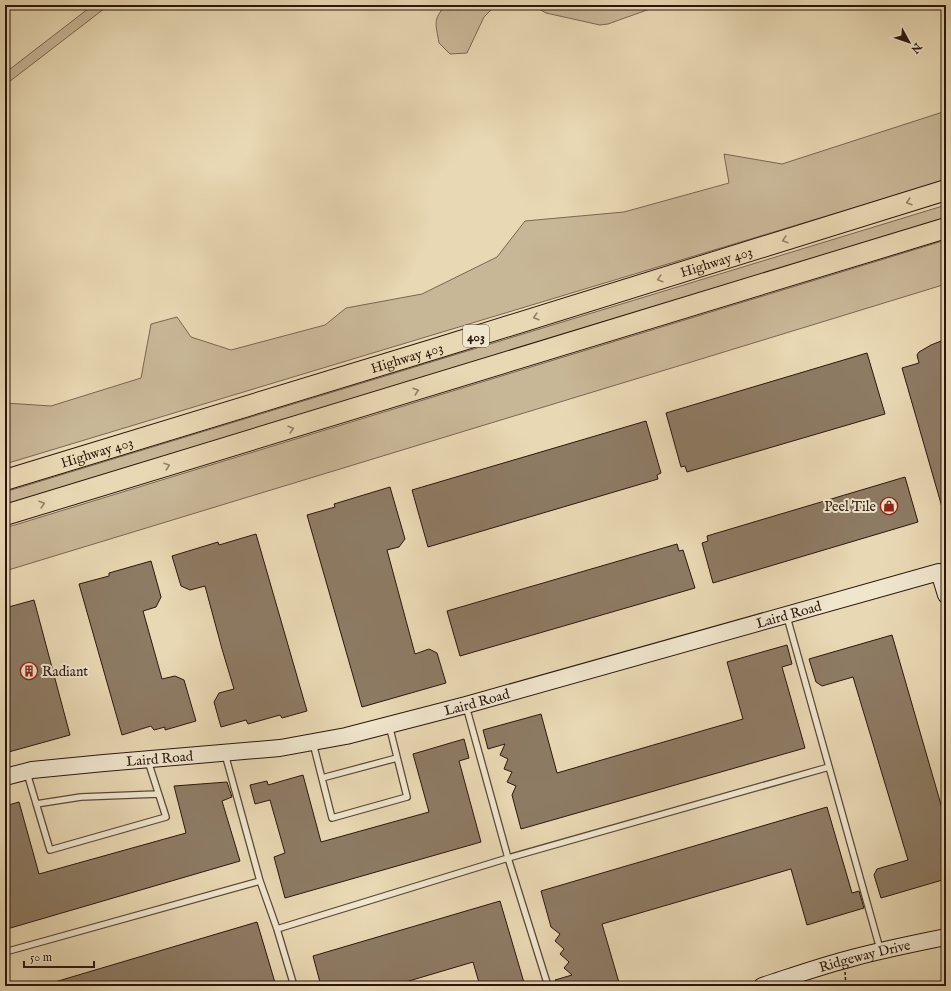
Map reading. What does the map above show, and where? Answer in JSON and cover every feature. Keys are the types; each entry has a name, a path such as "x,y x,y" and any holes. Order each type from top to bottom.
{"highway":[{"name":"Highway 403","path":"5,480 946,190"},
{"name":"403","path":"5,515 946,228"}],"street":[{"name":"Laird Road","path":"5,777 32,770 280,748 346,736 466,705 939,572 946,595"},
{"name":"Ridgeway Drive","path":"762,986 856,957 946,937"}],"lane":[{"path":"786,614 881,951"},
{"path":"466,705 508,858 548,986"},
{"path":"312,742 332,818 407,797 389,725"},
{"path":"224,753 260,881 278,929 294,986"},
{"path":"322,778 397,758"},
{"path":"26,772 50,850 166,817 148,759"},
{"path":"278,929 508,858 829,767"},
{"path":"36,804 81,798 158,794"},
{"path":"5,952 260,881"}],"shaded area":[{"path":"93,5 109,5 5,85 5,73"},
{"path":"446,5 496,5 484,17 467,53 450,54 439,43 436,22"},
{"path":"532,5 661,5 608,24 600,25 546,13"},
{"path":"946,111 946,180 5,464 5,403 51,406 141,378 151,324 177,317 191,337 231,350 325,325 346,308 422,294 497,257 525,221 624,212 729,183 724,154 782,164"},
{"path":"946,205 946,221 5,508 5,492"},
{"path":"946,240 946,284 5,571 5,528"}],"building":[{"path":"946,339 946,513 944,514 902,368 919,363 917,355 919,352"},
{"path":"867,353 885,414 687,472 685,466 681,467 666,413"},
{"path":"646,421 661,473 657,475 658,479 428,547 412,490"},
{"path":"905,477 918,522 713,583 702,543 708,541 707,536"},
{"path":"390,487 405,539 399,547 387,550 415,654 429,649 437,653 446,683 362,707 307,515 335,507 334,504"},
{"path":"256,534 307,711 282,718 280,715 248,724 246,720 221,727 214,702 219,693 234,689 205,586 190,590 181,586 172,556 218,542 219,545"},
{"path":"677,544 679,551 683,550 695,588 460,656 447,611"},
{"path":"151,561 161,597 156,607 143,611 162,679 175,676 184,680 196,721 165,730 165,727 154,730 151,726 122,735 79,584 109,576 109,573"},
{"name":"Radiant","path":"34,600 70,735 5,753 5,608"},
{"path":"892,635 946,822 946,879 881,898 874,875 877,869 908,860 853,677 822,686 816,682 809,659"},
{"path":"787,645 792,664 782,667 805,748 521,829 512,795 516,786 507,782 512,772 504,769 508,759 500,755 505,744 488,749 483,730 541,714 557,773 743,719 727,662"},
{"path":"464,739 469,758 459,761 481,842 285,898 274,857 285,853 270,800 255,804 250,785 267,781 268,785 303,775 321,842 429,812 413,754"},
{"path":"227,782 232,797 222,801 240,861 7,929 5,919 5,806 19,802 39,874 186,833 174,786"},
{"path":"827,807 852,893 859,891 864,908 807,925 791,869 602,924 620,986 557,986 555,980 572,975 564,968 569,962 560,954 564,949 555,941 560,934 551,927 541,891"},
{"path":"500,901 525,986 480,986 473,962 392,986 321,986 313,956"},
{"path":"257,922 276,986 49,986 48,984"}],"place":[{"name":"Peel Tile","path":"889,506"},
{"name":"Radiant","path":"29,671"}]}
